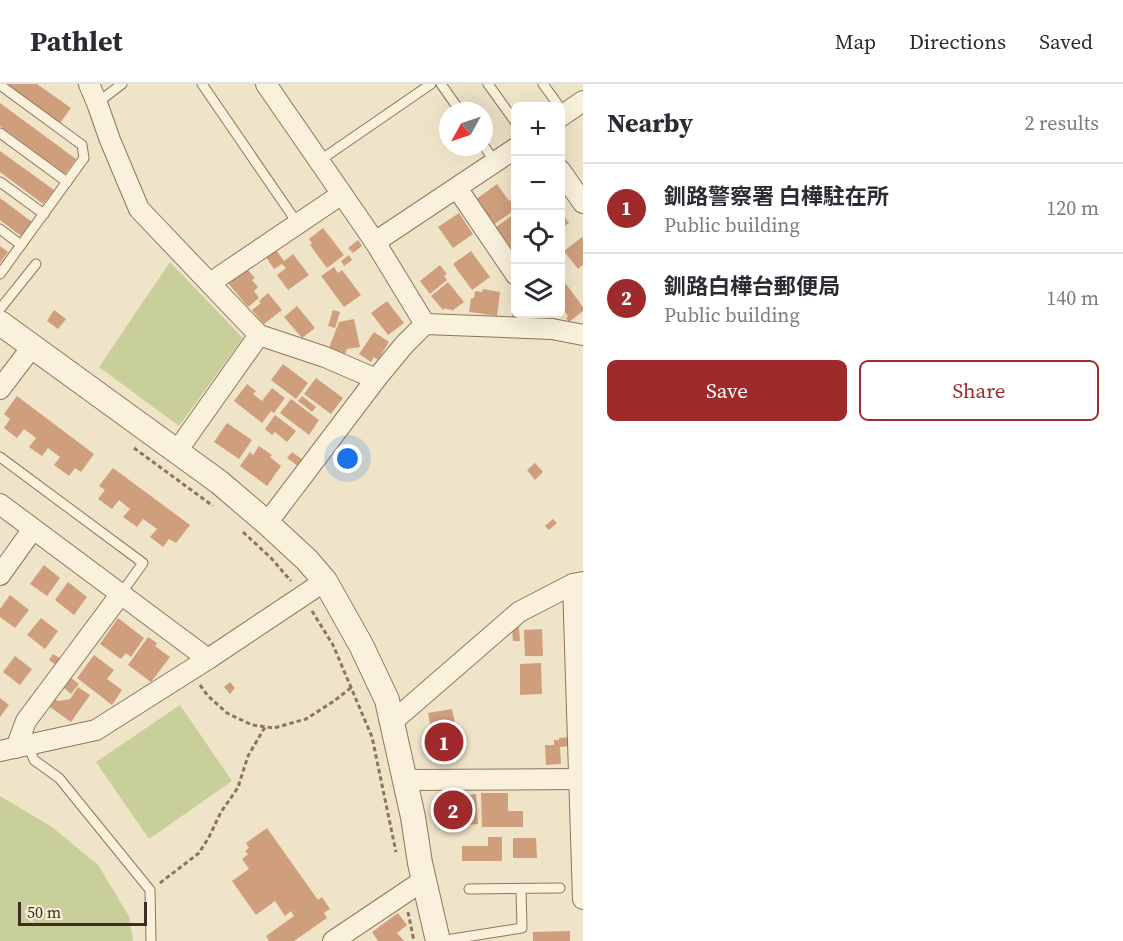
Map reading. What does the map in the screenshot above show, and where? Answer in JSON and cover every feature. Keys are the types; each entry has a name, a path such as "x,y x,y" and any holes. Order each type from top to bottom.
{"street":[{"path":"89,84 139,210 259,335 325,357 376,378"},
{"path":"266,84 375,242 425,324"},
{"path":"565,109 583,101"},
{"path":"493,153 511,149"},
{"path":"375,242 457,188 487,156"},
{"path":"565,176 583,203"},
{"path":"457,188 511,268"},
{"path":"210,283 342,194"},
{"path":"267,523 376,378 425,324 547,321 583,335"},
{"path":"0,323 219,482 307,560 325,581 361,645 387,700 439,941"},
{"path":"177,451 259,335"},
{"path":"0,388 32,347"},
{"path":"0,504 208,659"},
{"path":"0,575 33,530"},
{"path":"15,748 96,730 325,581"},
{"path":"392,722 519,612 578,583 583,899"},
{"path":"15,748 26,721 120,595"},
{"path":"405,780 581,779"},
{"path":"333,941 424,880"}],"lane":[{"path":"97,103 122,84"},
{"path":"202,84 298,224"},
{"path":"319,161 431,84"},
{"path":"441,84 454,102"},
{"path":"488,84 511,116"},
{"path":"543,84 555,102"},
{"path":"0,85 82,145 84,158 0,274"},
{"path":"0,133 67,182"},
{"path":"0,182 44,214"},
{"path":"0,229 21,245"},
{"path":"0,309 36,264"},
{"path":"0,457 143,562 120,595"},
{"path":"15,748 59,778 150,890 151,941"},
{"path":"439,941 522,928 521,888"},
{"path":"469,889 560,888"}],"path":[{"path":"129,444 215,507"},
{"path":"240,529 271,558 303,596 333,645 372,737 396,854"},
{"path":"189,671 208,696 227,714 252,725 274,728 306,719 352,687"},
{"path":"150,890 200,853 220,812 239,786 248,756 265,727"}],"green space":[{"path":"170,262 243,338 179,426 99,367"},
{"path":"180,705 232,781 149,839 96,762"},
{"path":"0,796 52,827 98,865 129,916 133,941 0,941"}],"building":[{"path":"7,84 37,84 71,108 60,123"},
{"path":"0,103 76,159 65,174 0,126"},
{"path":"0,151 54,190 43,204 0,172"},
{"path":"497,184 509,201 511,200 511,212 493,225 475,200"},
{"path":"0,198 32,222 21,236 0,220"},
{"path":"459,213 473,234 453,248 438,227"},
{"path":"511,216 511,248 496,227"},
{"path":"323,228 344,255 327,268 310,245 312,243 309,239"},
{"path":"582,237 583,265 578,269 565,250"},
{"path":"358,240 362,246 353,253 348,248"},
{"path":"0,246 8,252 0,263"},
{"path":"276,250 284,261 293,254 309,275 288,290 277,275 286,268 282,264 274,269 266,257"},
{"path":"471,251 490,277 472,290 453,264"},
{"path":"349,255 352,260 344,266 341,261"},
{"path":"440,265 447,274 444,276 447,280 430,294 420,281"},
{"path":"334,267 338,273 342,270 361,295 344,307 321,276"},
{"path":"246,268 255,278 252,280 258,287 254,291 259,298 248,307 228,283"},
{"path":"448,282 464,302 452,311 446,308 443,310 431,296"},
{"path":"565,285 583,307 583,311 569,322 565,312"},
{"path":"483,289 500,292 497,316 469,312 471,298 474,298 475,291 482,292"},
{"path":"268,293 282,310 264,324 252,310"},
{"path":"387,301 404,323 388,335 371,313"},
{"path":"297,306 315,328 302,338 284,317"},
{"path":"54,310 66,319 58,329 47,321"},
{"path":"333,310 340,312 335,328 328,326"},
{"path":"511,318 528,318 528,322"},
{"path":"354,319 360,347 347,349 345,354 329,348 339,322"},
{"path":"374,332 389,342 378,360 374,357 371,362 359,354"},
{"path":"283,364 308,383 296,399 271,380"},
{"path":"316,378 343,398 331,414 304,394"},
{"path":"247,384 256,391 253,394 262,401 272,388 285,398 274,413 271,411 262,423 234,401"},
{"path":"17,396 94,454 81,472 75,468 69,476 54,465 60,457 48,448 42,456 29,447 36,438 24,429 17,438 4,428 10,419 4,414"},
{"path":"302,396 316,407 312,412 298,401"},
{"path":"291,399 319,420 309,435 280,413"},
{"path":"275,415 296,431 287,442 275,432 272,435 265,429"},
{"path":"227,423 252,440 239,459 214,442"},
{"path":"259,446 272,455 270,457 281,466 267,486 240,466 250,452 253,455"},
{"path":"292,452 303,460 298,466 287,458"},
{"path":"535,463 543,472 535,480 527,470"},
{"path":"113,468 190,525 176,543 169,539 163,547 150,537 157,529 143,519 137,527 123,517 130,509 119,500 112,509 98,499 105,490 99,486"},
{"path":"553,519 557,523 549,530 545,526"},
{"path":"44,565 60,578 47,596 30,584"},
{"path":"68,582 87,597 74,615 55,600"},
{"path":"10,595 29,610 15,628 0,617 0,609"},
{"path":"41,618 58,631 45,649 27,635"},
{"path":"118,618 144,638 131,657 126,653 121,659 100,644"},
{"path":"519,627 520,641 513,641 512,628"},
{"path":"542,629 543,656 525,656 524,630"},
{"path":"148,637 157,643 155,646 170,657 151,682 128,665"},
{"path":"53,654 61,659 56,665 49,660"},
{"path":"94,655 114,670 107,679 122,690 112,705 77,678"},
{"path":"15,656 32,669 20,685 3,672"},
{"path":"541,663 542,694 520,695 520,664"},
{"path":"71,678 79,684 71,694 64,688"},
{"path":"230,682 235,688 230,694 224,687"},
{"path":"78,687 90,695 71,722 50,707 55,699 58,701 70,699"},
{"path":"0,698 9,705 0,717"},
{"path":"452,709 457,732 454,733 457,753 439,756 439,754 436,755 428,713"},
{"path":"570,737 571,746 560,747 561,764 546,765 545,745 554,745 554,740"},
{"path":"481,793 508,793 508,811 523,811 523,827 482,827"},
{"path":"476,794 478,824 451,826 451,822 442,823 440,797"},
{"path":"267,828 318,900 322,897 330,909 324,913 327,918 294,941 269,941 266,936 294,916 291,911 285,916 275,901 256,915 232,881 249,869 242,859 248,854 245,851 249,848 246,843"},
{"path":"488,837 502,837 502,861 462,861 462,846 488,846"},
{"path":"513,838 536,838 537,858 513,858"},
{"path":"398,913 407,925 397,933 404,941 378,941 372,932"},
{"path":"570,931 570,941 533,941 533,932"}],"place":[{"name":"釧路警察署 白樺駐在所","path":"444,742"},
{"name":"釧路白樺台郵便局","path":"453,810"}]}
